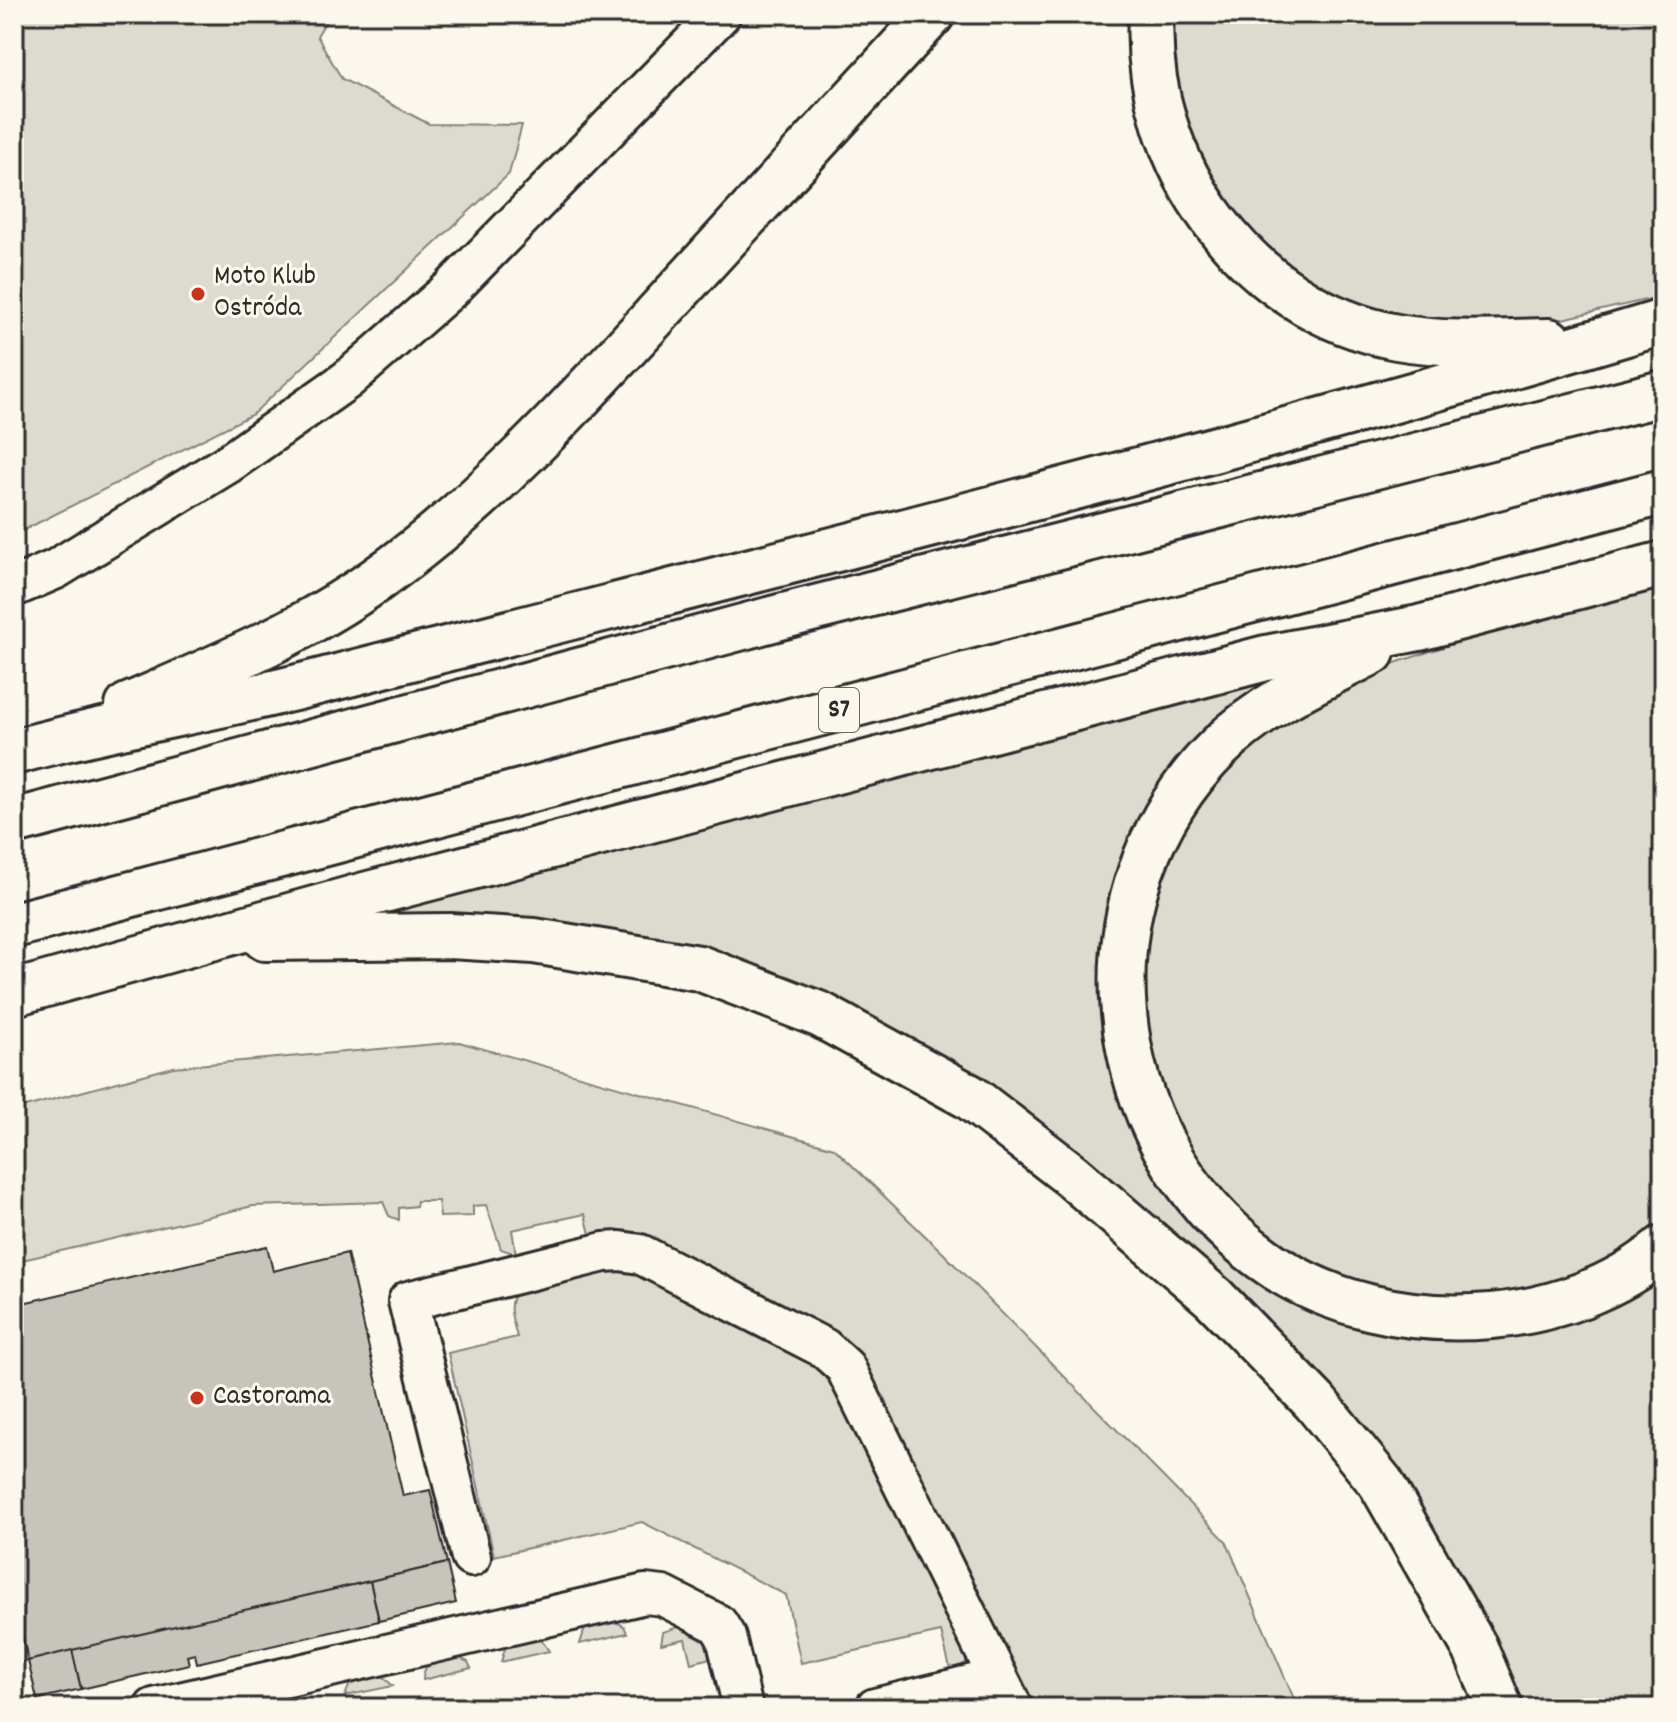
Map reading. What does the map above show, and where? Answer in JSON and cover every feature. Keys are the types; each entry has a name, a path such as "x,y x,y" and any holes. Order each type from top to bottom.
{"highway":[{"path":"22,750 239,659 308,623 376,581 465,511 568,410 932,14"},
{"path":"1151,14 1154,90 1183,173 1208,214 1239,252 1286,291 1319,309 1395,337 1447,344 1607,339"},
{"path":"22,750 253,699 803,557 1452,386 1663,322"},
{"path":"14,822 780,617 1663,393"},
{"name":"S7","path":"14,925 1663,492"},
{"path":"14,993 207,938 1266,658 1419,628 1663,564"},
{"path":"1419,628 1281,698 1249,721 1218,748 1187,784 1165,820 1145,859 1123,951 1122,1009 1144,1107 1185,1179 1231,1232 1262,1259 1299,1281 1381,1311 1425,1318 1513,1314 1562,1302 1603,1287 1663,1248"},
{"path":"207,938 478,937 534,941 699,968 821,1015 970,1097 1071,1175 1214,1298 1315,1402 1381,1483 1420,1547 1475,1648 1500,1708"}],"street":[{"path":"14,587 56,569 216,471 347,380 451,289 721,14"},
{"path":"471,1557 408,1301 604,1252 640,1254 824,1348 838,1359 854,1385 1006,1693 875,1708"},
{"path":"154,1708 645,1594 663,1596 718,1624 726,1637 743,1708"}],"shaded area":[{"name":"Moto Klub Ostróda","path":"14,14 330,14 317,36 342,79 429,124 522,125 509,174 253,414 14,535"},
{"path":"1167,14 1663,14 1663,296 1558,320 1502,326 1426,325 1331,296 1245,232 1183,130"},
{"path":"1663,587 1663,1228 1614,1262 1499,1300 1394,1297 1314,1269 1238,1214 1171,1123 1141,1023 1146,913 1186,818 1255,739 1368,672 1464,640"},
{"path":"1271,679 1159,794 1127,1107 1339,1316 1663,1271 1663,1708 1517,1708 1405,1494 879,1030 367,917"},
{"path":"459,1042 834,1148 942,1252 1226,1541 1298,1708 1032,1708 870,1378 591,1238 585,1214 512,1230 516,1254 501,1249 486,1205 473,1206 473,1216 440,1217 438,1201 417,1201 416,1206 399,1208 399,1220 389,1216 383,1202 253,1206 14,1262 14,1110 173,1067"},
{"path":"626,1269 810,1359 833,1380 968,1654 967,1662 951,1672 941,1632 801,1663 786,1595 642,1522 494,1556 448,1353 517,1337 511,1306 519,1290 582,1274"},
{"path":"612,1620 624,1626 627,1633 580,1644 585,1628"},
{"path":"678,1627 705,1642 714,1657 691,1663 685,1639 661,1644 663,1632"},
{"path":"534,1639 542,1641 549,1651 501,1662 506,1645"},
{"path":"458,1657 468,1662 471,1668 423,1680 429,1664"},
{"path":"381,1675 393,1686 345,1696 351,1681"}],"building":[{"name":"Castorama","path":"267,1246 273,1271 347,1253 403,1496 430,1490 447,1563 28,1661 14,1600 14,1305"},
{"path":"447,1563 456,1603 379,1621 370,1581"},
{"path":"370,1581 379,1621 197,1663 195,1654 187,1656 189,1664 81,1689 72,1650"},
{"path":"14,1600 28,1661 14,1664"},
{"path":"72,1650 81,1689 37,1699 28,1661"}],"place":[{"name":"Moto Klub Ostróda","path":"198,294"},
{"name":"Castorama","path":"197,1398"}]}
